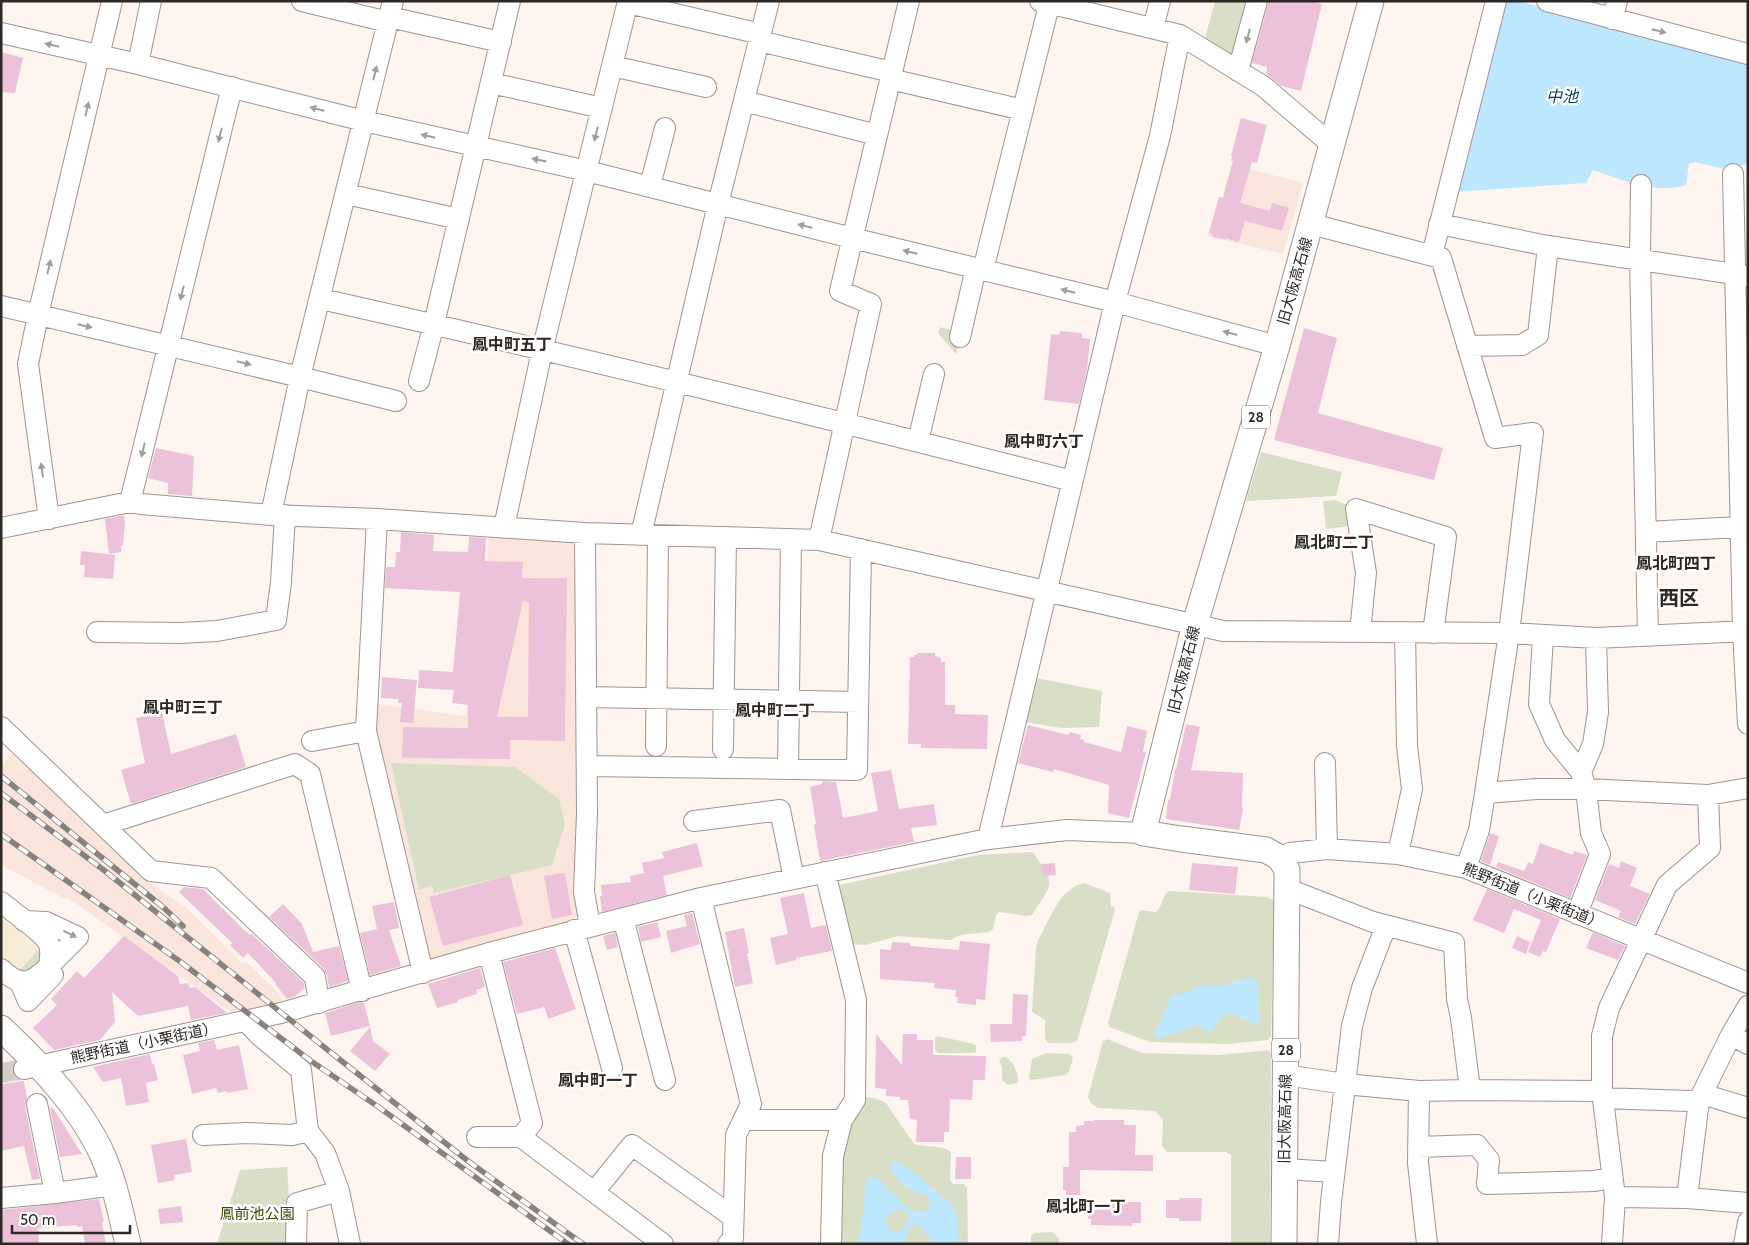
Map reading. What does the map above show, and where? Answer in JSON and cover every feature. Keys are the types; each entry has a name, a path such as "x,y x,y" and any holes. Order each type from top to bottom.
{"main road":[{"name":"旧大阪高石線","path":"1143,833 1195,624 1277,346 1371,1"},
{"path":"1143,833 1266,850 1280,858"},
{"name":"旧大阪高石線","path":"1280,858 1287,870 1288,889 1284,1244"},
{"path":"1,1028 32,1067 86,1124 103,1155 114,1186 128,1244"}],"street":[{"path":"49,519 28,364 112,1"},
{"path":"138,64 151,1"},
{"path":"302,1 390,13 501,42"},
{"path":"419,381 510,1"},
{"path":"656,746 657,698 650,536 677,383 718,204 769,1"},
{"path":"819,540 872,304 840,291 909,1"},
{"path":"1153,28 1160,1"},
{"path":"1238,71 1257,1"},
{"path":"1432,255 1496,1"},
{"path":"1547,1 1615,10 1748,54"},
{"path":"504,527 542,351 628,2 760,37 891,76 1023,110"},
{"path":"960,337 1023,110 1047,2 1180,35 1263,86 1332,145"},
{"path":"97,632 180,633 218,631 276,620 281,582 278,515 300,377 321,299 390,13"},
{"path":"1,33 138,64 364,121 650,186 852,238 1115,302 1277,346"},
{"path":"988,839 1115,302 1160,136 1180,35"},
{"path":"612,66 706,87"},
{"path":"491,83 602,108"},
{"path":"130,502 232,87"},
{"path":"744,101 877,135"},
{"path":"650,186 664,128"},
{"path":"1733,174 1742,274 1740,527 1748,724"},
{"path":"1641,185 1640,258 1648,636"},
{"path":"346,194 459,219"},
{"path":"1311,224 1441,258 1495,438 1533,433 1509,633 1486,793 1479,830 1466,868"},
{"path":"1440,224 1548,246 1742,274"},
{"path":"1467,346 1522,346 1538,335 1548,246"},
{"path":"321,299 434,324 844,422 1072,481"},
{"path":"1,306 396,401"},
{"path":"918,441 934,374"},
{"path":"1,528 130,502 278,515 377,519 585,533 819,540 1223,630 1509,633 1596,638 1745,631"},
{"path":"1360,632 1366,573 1356,509 1446,537 1433,633"},
{"path":"377,519 366,732 423,973"},
{"path":"1646,532 1740,527"},
{"path":"585,533 587,812 582,928 612,1068"},
{"path":"723,749 726,538"},
{"path":"788,769 791,539"},
{"path":"587,766 857,770 861,549"},
{"path":"1398,854 1412,790 1407,746 1405,632"},
{"path":"1544,636 1539,704 1555,740 1584,780"},
{"path":"1577,914 1600,854 1592,833 1584,780 1593,744 1598,712 1596,638"},
{"path":"586,697 858,702"},
{"path":"1,726 150,871 211,878 315,977 319,1003 582,928 701,898 825,872 988,839 1067,830 1143,833"},
{"path":"312,741 366,732"},
{"path":"1325,763 1327,849"},
{"path":"104,825 295,764 310,774 362,991"},
{"path":"1486,793 1537,789 1584,780 1708,796 1748,788"},
{"path":"1612,1244 1615,1196 1602,1094 1602,1036 1609,1008 1667,885 1710,848 1708,796"},
{"path":"694,821 780,810 794,879"},
{"name":"熊野街道（小栗街道）","path":"1280,858 1290,853 1327,849 1398,854 1466,868 1748,983"},
{"path":"825,872 856,1000 855,1100 842,1120 833,1156 831,1244"},
{"path":"1288,889 1373,922 1454,943 1457,999 1470,1090"},
{"path":"4,897 50,949"},
{"path":"4,897 48,917 50,949 35,980 7,975"},
{"path":"701,898 752,1104 736,1135 733,1238 728,1244"},
{"path":"623,918 665,1080"},
{"path":"1328,1244 1334,1172 1352,1026 1362,988 1386,926"},
{"path":"489,953 532,1123 521,1137"},
{"name":"熊野街道（小栗街道）","path":"32,1067 247,1022 319,1003"},
{"path":"1687,1198 1700,1097 1739,1039 1748,1006"},
{"path":"247,1022 301,1070 308,1132 326,1153 339,1191 350,1244"},
{"path":"1286,1075 1345,1084 1419,1091 1470,1090 1602,1094 1688,1101 1700,1097 1748,1108"},
{"path":"1419,1091 1418,1163 1427,1244"},
{"path":"37,1104 54,1193"},
{"path":"743,1120 842,1120"},
{"path":"204,1135 247,1133 292,1135 308,1132"},
{"path":"477,1137 521,1137 663,1244"},
{"path":"594,1192 632,1145 733,1217"},
{"path":"1418,1147 1477,1145 1489,1160 1487,1184 1595,1181 1612,1177"},
{"path":"1285,1169 1334,1172"},
{"path":"1,1198 114,1186"},
{"path":"296,1244 297,1203 339,1191"},
{"path":"1615,1196 1687,1198 1748,1203"},
{"path":"1744,1244 1748,1222"}],"shaded area":[{"path":"1231,164 1303,183 1283,254 1208,236 1219,197 1223,197"},
{"path":"489,533 571,537 579,545 578,915 574,919 426,966 371,725 371,703 465,716 483,645"},
{"path":"12,754 93,825 107,844 150,883 189,910 243,964 246,962 273,987 285,1003 232,1013 68,898 65,899 1,865 1,766"},
{"path":"11,755 28,768 22,776 5,763"},
{"path":"1,911 43,945 18,972 1,958"}],"green space":[{"path":"1215,1 1252,1 1238,50 1230,54 1205,38"},
{"path":"940,327 957,332 960,341 956,354 938,333"},
{"path":"1261,452 1342,472 1336,496 1246,501"},
{"path":"1335,500 1349,506 1351,526 1326,529 1323,501"},
{"path":"1036,678 1102,691 1099,727 1061,728 1025,722"},
{"path":"391,763 515,767 559,799 565,824 552,865 434,893 432,885 419,890"},
{"path":"1033,852 1049,878 1049,884 1045,895 1032,915 1026,916 999,912 996,915 993,929 989,932 960,935 951,940 898,936 865,945 850,944 836,893 839,885 978,855"},
{"path":"1084,883 1110,893 1111,906 1115,910 1077,1041 1071,1043 1048,1043 1045,1038 1045,1020 1032,1012 1036,948 1038,940 1056,906 1068,891"},
{"path":"1169,891 1268,897 1274,901 1271,1037 1268,1040 1227,1044 1150,1042 1109,1027 1108,1023 1139,912 1141,910 1156,912"},
{"path":"43,945 44,957 30,973 18,972"},
{"path":"938,1036 974,1044 976,1052 938,1053 935,1050 935,1038"},
{"path":"1107,1039 1142,1053 1218,1055 1269,1050 1271,1054 1270,1244 1231,1244 1231,1155 1226,1152 1167,1152 1162,1146 1163,1120 1155,1111 1098,1108 1091,1103 1088,1097 1103,1041"},
{"path":"1046,1053 1070,1054 1073,1058 1069,1072 1065,1075 1031,1080 1029,1077 1032,1059"},
{"path":"1002,1057 1009,1059 1014,1065 1018,1076 1018,1083 1008,1085 1002,1080 1002,1067 999,1061"},
{"path":"865,1097 875,1098 886,1103 914,1144 943,1148 951,1152 950,1180 953,1184 964,1184 967,1187 968,1244 836,1244 839,1153 861,1101"},
{"name":"鳳前池公園","path":"287,1167 289,1198 286,1213 286,1244 217,1244 240,1170"},
{"path":"1052,1232 1059,1238 1059,1244 1031,1244 1031,1236 1035,1233"}],"water":[{"name":"中池","path":"1506,1 1519,1 1748,65 1748,164 1724,169 1695,162 1689,164 1686,185 1675,188 1639,185 1593,170 1586,183 1454,192"},
{"path":"1253,977 1258,982 1259,1021 1257,1025 1238,1016 1226,1014 1210,1032 1199,1026 1193,1026 1160,1039 1153,1035 1168,1001 1173,995 1189,992 1197,986 1223,986"},
{"path":"894,1161 906,1166 950,1203 956,1213 959,1226 957,1244 933,1244 918,1225 910,1226 903,1244 859,1244 866,1181 868,1178 874,1177 878,1179 909,1208 923,1211 930,1207 928,1196 908,1188 901,1182 894,1174 890,1166","holes":["896,1209 904,1210 909,1217 904,1228 897,1233 887,1226 887,1218"]}],"building":[{"path":"1269,1 1310,1 1322,4 1301,91 1281,86 1266,74 1267,67 1252,63"},
{"path":"1,52 23,58 15,93 1,92"},
{"path":"1241,118 1267,125 1257,163 1252,162 1240,203 1270,211 1272,203 1289,208 1282,231 1245,221 1239,242 1213,237 1209,233 1219,197 1223,198 1233,161 1231,161 1231,156"},
{"path":"1304,328 1337,338 1318,413 1443,448 1434,480 1274,440"},
{"path":"1060,331 1082,333 1082,338 1090,339 1087,370 1079,404 1044,400 1051,334 1059,335"},
{"path":"156,448 194,456 192,496 168,494 168,483 148,478"},
{"path":"124,515 125,523 121,552 109,554 105,519"},
{"path":"401,532 434,535 433,551 468,552 469,537 486,538 485,561 523,562 522,578 567,578 565,741 510,740 510,759 402,758 403,727 468,728 468,705 452,703 454,690 418,688 419,670 453,672 460,592 385,588 386,567 395,567 396,552 400,552","holes":["523,601 529,602 528,717 497,717"]},
{"path":"81,551 115,555 113,579 84,577 85,565 80,565"},
{"path":"917,653 935,653 935,656 941,658 941,662 945,662 945,705 955,705 955,714 988,715 987,749 921,748 921,744 908,744 910,657 914,657"},
{"path":"382,677 417,680 413,723 400,722 402,703 398,703 398,699 381,698"},
{"path":"162,712 171,754 236,734 246,767 131,804 121,770 145,763 136,718"},
{"path":"1186,724 1200,727 1191,770 1243,773 1243,809 1239,830 1166,819 1168,799 1170,800"},
{"path":"1028,725 1068,735 1070,732 1081,735 1080,739 1084,740 1084,742 1121,752 1127,726 1147,731 1143,751 1146,752 1129,818 1108,813 1109,785 1054,769 1053,772 1018,763"},
{"path":"891,770 899,809 934,804 937,825 911,828 914,842 820,861 810,787 822,784 824,781 836,782 843,818 878,811 871,773"},
{"path":"1490,833 1499,836 1490,865 1481,861"},
{"path":"697,843 703,866 663,876 667,895 602,912 601,885 631,882 630,876 644,873 642,863 664,858 662,852"},
{"path":"1540,843 1573,855 1574,851 1587,855 1570,898 1496,867 1498,862 1524,871 1528,862 1533,864"},
{"path":"1621,861 1637,868 1630,886 1650,894 1635,924 1618,917 1621,911 1595,900 1609,864 1619,868"},
{"path":"1055,863 1056,875 1043,876 1041,864"},
{"path":"1192,863 1238,867 1235,894 1189,890"},
{"path":"565,873 572,915 552,919 544,876"},
{"path":"510,875 523,925 443,946 429,897"},
{"path":"184,887 203,889 244,930 252,934 304,983 305,988 294,997 287,999 276,983 248,953 243,958 230,945 232,943 179,892"},
{"path":"1487,889 1560,919 1546,952 1543,951 1540,957 1528,952 1541,920 1514,909 1504,933 1473,920"},
{"path":"804,893 811,928 826,925 832,951 796,958 796,960 776,965 770,938 788,934 780,898"},
{"path":"394,902 399,928 389,930 401,966 370,975 360,933 377,929 372,906"},
{"path":"283,904 302,924 313,952 339,946 348,981 329,987 327,975 323,968 269,917"},
{"path":"692,913 700,944 671,953 666,931 687,926 684,915"},
{"path":"657,922 661,937 641,942 638,927"},
{"path":"744,928 753,983 735,987 725,932"},
{"path":"1593,932 1625,946 1618,960 1586,948"},
{"path":"615,933 618,947 607,950 603,936"},
{"path":"124,936 178,976 180,984 188,983 190,988 195,987 227,1013 191,1020 188,1006 138,1016 112,992 115,1022 100,1040 54,1050 33,1028 57,1005 51,999 77,971 84,978"},
{"path":"1517,936 1530,942 1526,954 1512,948"},
{"path":"960,941 990,944 985,1000 976,999 976,1005 957,1003 958,997 955,997 956,990 934,988 935,983 880,979 880,949 891,950 892,942 910,943 910,946 959,950"},
{"path":"555,948 576,1009 548,1019 544,1007 517,1014 503,962"},
{"path":"480,968 485,987 476,990 477,994 437,1008 428,984"},
{"path":"1013,994 1028,995 1026,1036 1022,1036 1022,1041 991,1042 990,1024 1012,1024"},
{"path":"360,1002 364,1003 370,1026 331,1036 325,1013"},
{"path":"370,1027 373,1041 390,1054 375,1071 350,1051"},
{"path":"876,1034 902,1065 903,1034 917,1034 917,1040 933,1040 933,1055 986,1056 985,1080 973,1080 972,1100 950,1099 949,1132 944,1132 944,1142 916,1142 917,1120 910,1119 908,1100 900,1100 900,1097 886,1096 886,1089 875,1088"},
{"path":"214,1040 217,1050 239,1045 248,1089 218,1093 216,1088 192,1094 183,1055 200,1051 198,1043"},
{"path":"150,1054 158,1080 146,1083 149,1102 126,1106 121,1078 103,1082 93,1067"},
{"path":"24,1081 27,1099 25,1106 40,1179 32,1180 24,1146 1,1151 1,1084"},
{"path":"50,1108 53,1108 82,1154 60,1157"},
{"path":"1124,1120 1124,1125 1136,1125 1135,1155 1153,1155 1153,1171 1080,1170 1080,1195 1066,1195 1066,1190 1063,1190 1063,1167 1069,1167 1069,1132 1076,1132 1076,1126 1084,1125 1084,1121"},
{"path":"186,1139 192,1172 174,1175 175,1180 158,1183 151,1145"},
{"path":"956,1157 971,1157 971,1179 955,1179"},
{"path":"1180,1198 1202,1198 1201,1221 1179,1221 1179,1218 1166,1218 1166,1200 1179,1200"},
{"path":"99,1199 106,1244 85,1244 82,1226 77,1227 77,1225 38,1228 39,1244 2,1244 1,1210"},
{"path":"1089,1202 1141,1202 1141,1223 1132,1223 1132,1226 1091,1225 1091,1219 1088,1219"},
{"path":"181,1206 183,1222 160,1224 158,1209"}],"tunnel":[{"path":"1,1073 24,1069"}],"railway":[{"path":"1,776 163,907 183,926"},
{"path":"1,793 105,871 468,1161 583,1244"},
{"path":"1,834 178,960 311,1061 377,1106 568,1244"}],"district":[{"name":"鳳中町五丁","path":"512,344"},
{"name":"鳳中町六丁","path":"1044,441"},
{"name":"鳳北町二丁","path":"1334,542"},
{"name":"鳳北町四丁","path":"1676,563"},
{"name":"西区","path":"1679,598"},
{"name":"鳳中町三丁","path":"183,707"},
{"name":"鳳中町二丁","path":"775,710"},
{"name":"鳳中町一丁","path":"598,1080"},
{"name":"鳳北町一丁","path":"1086,1206"}]}
